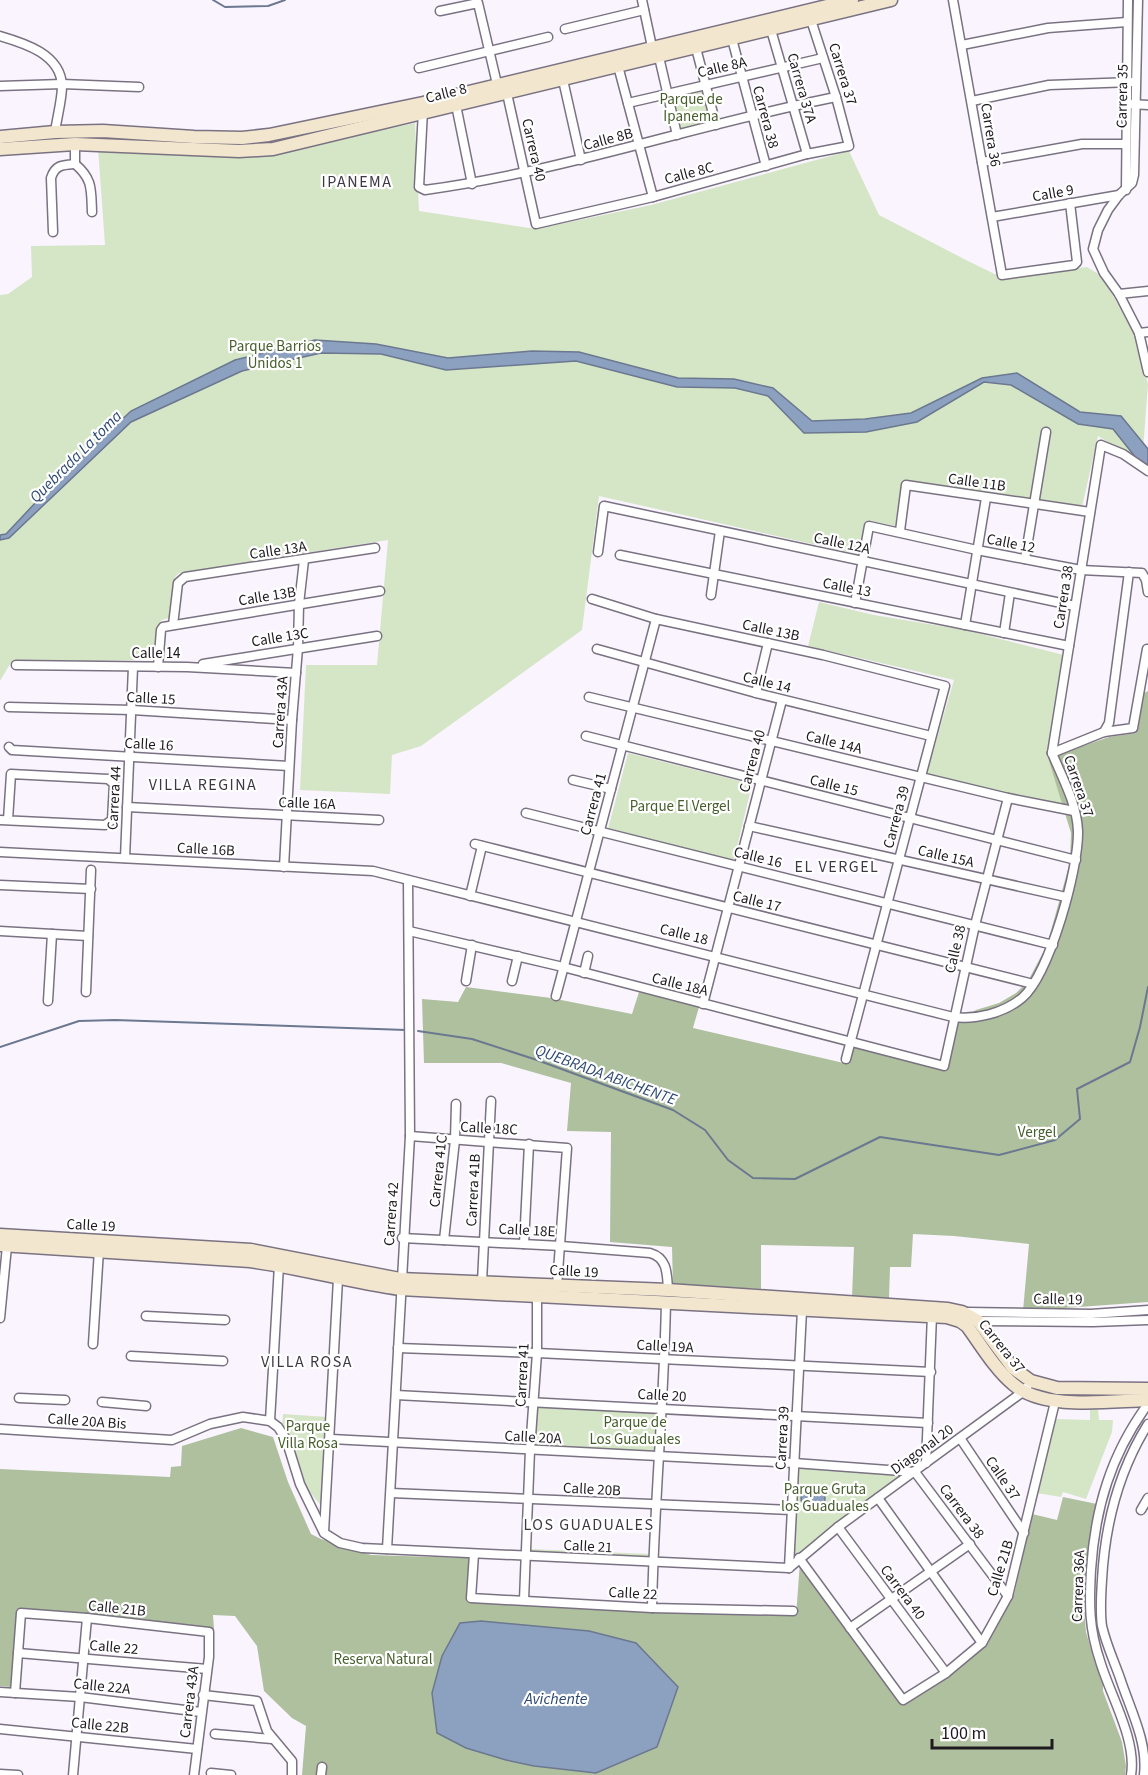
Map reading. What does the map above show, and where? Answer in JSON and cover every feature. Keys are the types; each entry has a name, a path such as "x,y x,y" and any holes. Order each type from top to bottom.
{"main road":[{"name":"Calle 8","path":"0,137 103,131 242,138 456,105 503,87 563,80 618,66 656,52 696,48 771,30 852,0"},
{"name":"Calle 8","path":"0,149 75,144 239,152 273,149 503,87 809,16 891,0"},
{"name":"Calle 19","path":"0,1235 251,1250 400,1284 482,1282 557,1286 802,1310 961,1316"},
{"name":"Calle 19","path":"4,1245 99,1250 279,1265 338,1279 537,1295 667,1296 929,1307 961,1316"},
{"name":"Carrera 37","path":"961,1316 978,1321 1038,1398 1055,1402"},
{"name":"Carrera 37","path":"961,1316 1013,1384 1057,1388 1148,1389"},
{"path":"1055,1402 1148,1402"}],"street":[{"path":"642,0 677,135"},
{"name":"Carrera 36","path":"953,0 1002,274 1074,265 1077,262 1070,204"},
{"name":"Carrera 35","path":"1128,0 1134,175 1132,183 1108,210 1098,230 1093,249 1104,273 1143,332 1148,372"},
{"name":"Carrera 35","path":"1131,82 1138,0"},
{"name":"Carrera 40","path":"440,11 478,3 489,51 503,87 526,174 536,225"},
{"path":"565,29 644,10"},
{"name":"Carrera 37","path":"809,16 836,97 849,146"},
{"path":"962,45 1048,27 1128,22"},
{"name":"Carrera 37A","path":"771,30 807,154"},
{"path":"0,36 26,44 47,57 57,69 62,84 55,132"},
{"path":"419,68 548,37"},
{"name":"Carrera 38","path":"732,39 766,166"},
{"path":"696,48 716,125"},
{"name":"Calle 8A","path":"628,103 823,58"},
{"path":"618,66 653,197"},
{"path":"563,80 581,160"},
{"path":"972,101 1049,85 1131,82"},
{"path":"0,86 62,84 139,87"},
{"name":"Calle 8B","path":"423,109 418,187 421,190 526,174 793,105 836,97"},
{"path":"1131,104 1148,105"},
{"name":"Carrera 35","path":"1122,192 1131,104"},
{"path":"456,105 472,184"},
{"path":"75,144 75,164 87,176 90,184 92,212"},
{"path":"982,162 1082,144 1126,144"},
{"name":"Calle 8C","path":"536,225 653,197 807,154 849,146"},
{"path":"53,232 51,178 53,170 59,165 75,164"},
{"name":"Calle 9","path":"992,217 1070,204 1122,192"},
{"path":"1119,294 1148,291"},
{"path":"1025,559 1046,432"},
{"name":"Carrera 38","path":"1052,753 1101,445 1123,454 1148,471"},
{"name":"Calle 11B","path":"900,531 906,485 1090,512"},
{"path":"965,625 986,498"},
{"name":"Calle 12A","path":"598,552 604,506 1075,606"},
{"name":"Calle 12","path":"862,561 869,526 1081,570 1142,573 1148,592"},
{"path":"711,595 720,531"},
{"name":"Calle 13A","path":"173,625 178,583 185,577 375,548"},
{"name":"Calle 13","path":"620,555 1069,646"},
{"name":"Carrera 43A","path":"284,867 299,604 304,560"},
{"path":"855,603 862,561"},
{"path":"1104,732 1109,723 1129,572"},
{"name":"Calle 13B","path":"158,667 160,630 173,625 380,591"},
{"path":"1004,633 1010,593"},
{"name":"Calle 13B","path":"592,599 656,619 823,655 945,686"},
{"name":"Carrera 41","path":"556,996 656,619"},
{"name":"Calle 13C","path":"187,667 377,636"},
{"path":"756,693 768,643"},
{"name":"Calle 14","path":"597,649 782,700 932,736"},
{"name":"Carrera 37","path":"953,1017 969,1019 1002,1010 1023,998 1034,984 1053,945 1076,860 1078,830 1074,811 1052,753 1104,732 1133,728 1147,649"},
{"name":"Calle 14","path":"16,665 187,667 296,673"},
{"name":"Carrera 44","path":"124,858 133,667"},
{"name":"Carrera 39","path":"846,1059 945,686"},
{"name":"Calle 14A","path":"589,697 1008,798 1074,811"},
{"name":"Carrera 40","path":"703,1004 782,700"},
{"name":"Calle 15","path":"9,706 132,710 292,720"},
{"name":"Calle 15","path":"586,736 1076,860"},
{"name":"Calle 16","path":"9,747 12,750 290,766"},
{"path":"12,774 108,779 114,784 112,820 107,824 4,820 4,809 12,774"},
{"path":"573,780 610,789"},
{"name":"Calle 38","path":"944,1066 953,1017 1008,798"},
{"name":"Calle 16A","path":"127,807 379,820"},
{"name":"Calle 16","path":"526,813 1053,945"},
{"name":"Calle 15A","path":"749,826 1066,897"},
{"name":"Calle 17","path":"470,896 478,845 1034,984"},
{"name":"Calle 16B","path":"0,852 373,871 392,874 408,880"},
{"path":"86,992 92,870"},
{"name":"Calle 18","path":"408,880 953,1017"},
{"name":"Carrera 42","path":"387,1549 402,1239 410,1136 408,880"},
{"path":"0,885 90,890"},
{"path":"0,931 88,936"},
{"name":"Calle 18A","path":"409,931 563,967 944,1066"},
{"path":"48,1000 52,934"},
{"path":"466,981 472,945"},
{"path":"512,981 518,956"},
{"path":"584,973 588,956"},
{"name":"Carrera 41B","path":"482,1282 491,1101"},
{"name":"Carrera 41C","path":"444,1240 455,1140 456,1104"},
{"name":"Calle 18C","path":"410,1136 567,1148 561,1245"},
{"path":"524,1244 529,1144"},
{"name":"Calle 18E","path":"402,1239 561,1245 656,1254 666,1267 667,1296"},
{"path":"0,1318 4,1245"},
{"path":"557,1286 561,1245"},
{"path":"93,1344 99,1250"},
{"path":"279,1265 270,1421 278,1427 286,1439 300,1484 324,1533 340,1543 362,1548 387,1549"},
{"path":"324,1533 331,1439 338,1279"},
{"name":"Carrera 41","path":"524,1599 530,1450 537,1353 537,1295"},
{"path":"652,1608 667,1296"},
{"name":"Carrera 39","path":"789,1568 802,1310"},
{"name":"Calle 19","path":"961,1316 1090,1314 1148,1310"},
{"path":"926,1463 932,1315"},
{"path":"146,1316 225,1320"},
{"name":"Calle 19","path":"978,1321 1148,1320"},
{"name":"Calle 19A","path":"398,1348 931,1372"},
{"path":"131,1356 224,1361"},
{"name":"Diagonal 20","path":"799,1558 1027,1386"},
{"name":"Calle 20","path":"396,1395 928,1423"},
{"path":"19,1398 65,1400"},
{"path":"102,1402 146,1406"},
{"name":"Calle 21B","path":"850,1628 903,1700 946,1673 982,1643 1008,1596 1055,1402"},
{"name":"Carrera 36A","path":"1131,1775 1128,1737 1100,1662 1091,1630 1092,1549 1100,1503 1114,1459 1148,1402"},
{"name":"Calle 20A Bis","path":"0,1430 172,1440 210,1424 243,1417 270,1421"},
{"name":"Carrera 36A","path":"1144,1775 1145,1756 1138,1729 1102,1623 1103,1565 1108,1523 1127,1463 1145,1436 1148,1424"},
{"name":"Calle 37","path":"960,1438 1024,1533"},
{"name":"Calle 20A","path":"331,1439 794,1463 915,1472"},
{"name":"Carrera 38","path":"915,1472 1008,1596"},
{"name":"Calle 20B","path":"391,1494 792,1510"},
{"path":"878,1498 982,1643"},
{"path":"1141,1510 1148,1498"},
{"name":"Carrera 40","path":"838,1527 946,1673"},
{"path":"789,1568 799,1558 850,1628 970,1544"},
{"name":"Calle 21","path":"387,1549 789,1568"},
{"name":"Calle 22","path":"474,1554 471,1598 524,1599 652,1608 793,1611"},
{"name":"Calle 21B","path":"18,1653 21,1613 209,1632"},
{"path":"73,1775 87,1618"},
{"name":"Carrera 43A","path":"194,1775 207,1669 209,1632"},
{"path":"15,1693 18,1653"},
{"name":"Calle 22","path":"18,1653 207,1669"},
{"name":"Calle 22A","path":"0,1692 80,1697 201,1712"},
{"path":"203,1695 257,1701 267,1731 292,1761 292,1775"},
{"name":"Calle 22B","path":"0,1730 197,1749"},
{"path":"215,1734 272,1739"},
{"path":"210,1773 231,1775"},
{"path":"0,1774 18,1775"}],"green space":[{"name":"Parque de Ipanema","path":"704,87 712,122 677,130 670,94"},
{"name":"Parque Barrios Unidos 1","path":"415,123 419,211 536,229 651,205 849,151 879,215 970,262 1003,278 1087,267 1102,276 1134,333 1148,384 1142,463 1098,436 1082,507 902,482 895,526 867,520 861,555 599,496 582,630 421,746 392,755 390,794 300,790 306,665 377,665 388,540 179,573 175,577 169,618 162,620 159,624 152,660 16,662 10,664 0,681 0,295 8,294 32,277 31,246 105,245 98,148 289,149"},
{"path":"819,602 874,615 965,630 1064,655 1048,758 1064,808 926,775 954,680 808,646"},
{"name":"Vergel","path":"1148,691 1148,1302 1023,1311 1029,1244 913,1234 911,1267 890,1267 889,1298 852,1297 854,1247 761,1245 761,1289 673,1285 672,1247 610,1242 611,1132 567,1131 571,1083 501,1063 424,1063 422,999 458,1002 466,987 551,998 632,1014 639,992 699,1007 693,1028 848,1064 853,1045 945,1068 957,1022 976,1010 999,1003 1016,993 1028,981 1047,945 1070,862 1071,833 1048,758 1109,737 1136,733 1142,694"},
{"name":"Parque El Vergel","path":"628,753 752,784 734,860 608,829"},
{"name":"Parque de Los Guaduales","path":"537,1405 660,1409 658,1455 535,1447"},
{"path":"1090,1409 1098,1409 1099,1420 1113,1420 1112,1432 1086,1499 1063,1492 1061,1497 1037,1493 1055,1419 1090,1420"},
{"name":"Parque Villa Rosa","path":"283,1414 327,1417 323,1508 308,1490 282,1426"},
{"name":"Reserva Natural","path":"241,1428 273,1437 288,1482 311,1534 371,1555 468,1558 469,1602 587,1605 656,1612 796,1616 800,1562 901,1705 948,1674 988,1643 1014,1595 1032,1514 1057,1520 1063,1497 1097,1504 1084,1610 1086,1632 1103,1681 1103,1691 1122,1742 1126,1766 1125,1775 302,1775 306,1726 292,1718 264,1691 257,1646 235,1616 213,1615 214,1629 17,1609 11,1687 0,1686 0,1469 170,1477 171,1467 181,1466 182,1446"},
{"name":"Parque Gruta los Guaduales","path":"796,1467 902,1476 793,1559"},
{"path":"530,1549 650,1554 649,1560 530,1554"}],"water":[{"path":"315,340 376,344 448,358 532,351 579,352 678,378 734,379 773,388 812,421 865,419 911,413 982,378 1017,373 1080,412 1121,416 1148,449 1148,473 1113,429 1078,424 1011,385 984,382 917,422 866,432 804,433 768,396 735,388 677,387 576,361 446,370 381,354 321,353 242,371 131,422 9,538 0,540 0,535 6,534 53,484 131,411 235,360"},
{"path":"813,1486 821,1490 825,1498 821,1506 813,1510 805,1506 801,1498 805,1490"},
{"name":"Avichente","path":"481,1621 589,1631 636,1643 678,1687 657,1747 596,1773 534,1766 506,1760 466,1748 437,1733 432,1693 442,1656 460,1623"}],"waterway":[{"path":"213,0 225,7 268,6 285,0"},
{"name":"QUEBRADA ABICHENTE","path":"418,1031 472,1039 537,1060 673,1110 705,1130 728,1160 753,1178 795,1179 880,1137 999,1155 1055,1140 1080,1119 1077,1089 1130,1062 1148,987"},
{"path":"0,1047 79,1021 115,1020 406,1030"}],"district":[{"name":"IPANEMA","path":"357,181"},
{"name":"VILLA REGINA","path":"203,784"},
{"name":"EL VERGEL","path":"837,866"},
{"name":"VILLA ROSA","path":"307,1361"},
{"name":"LOS GUADUALES","path":"589,1524"}],"water label":[{"name":"Quebrada La toma","path":"75,456"}]}
